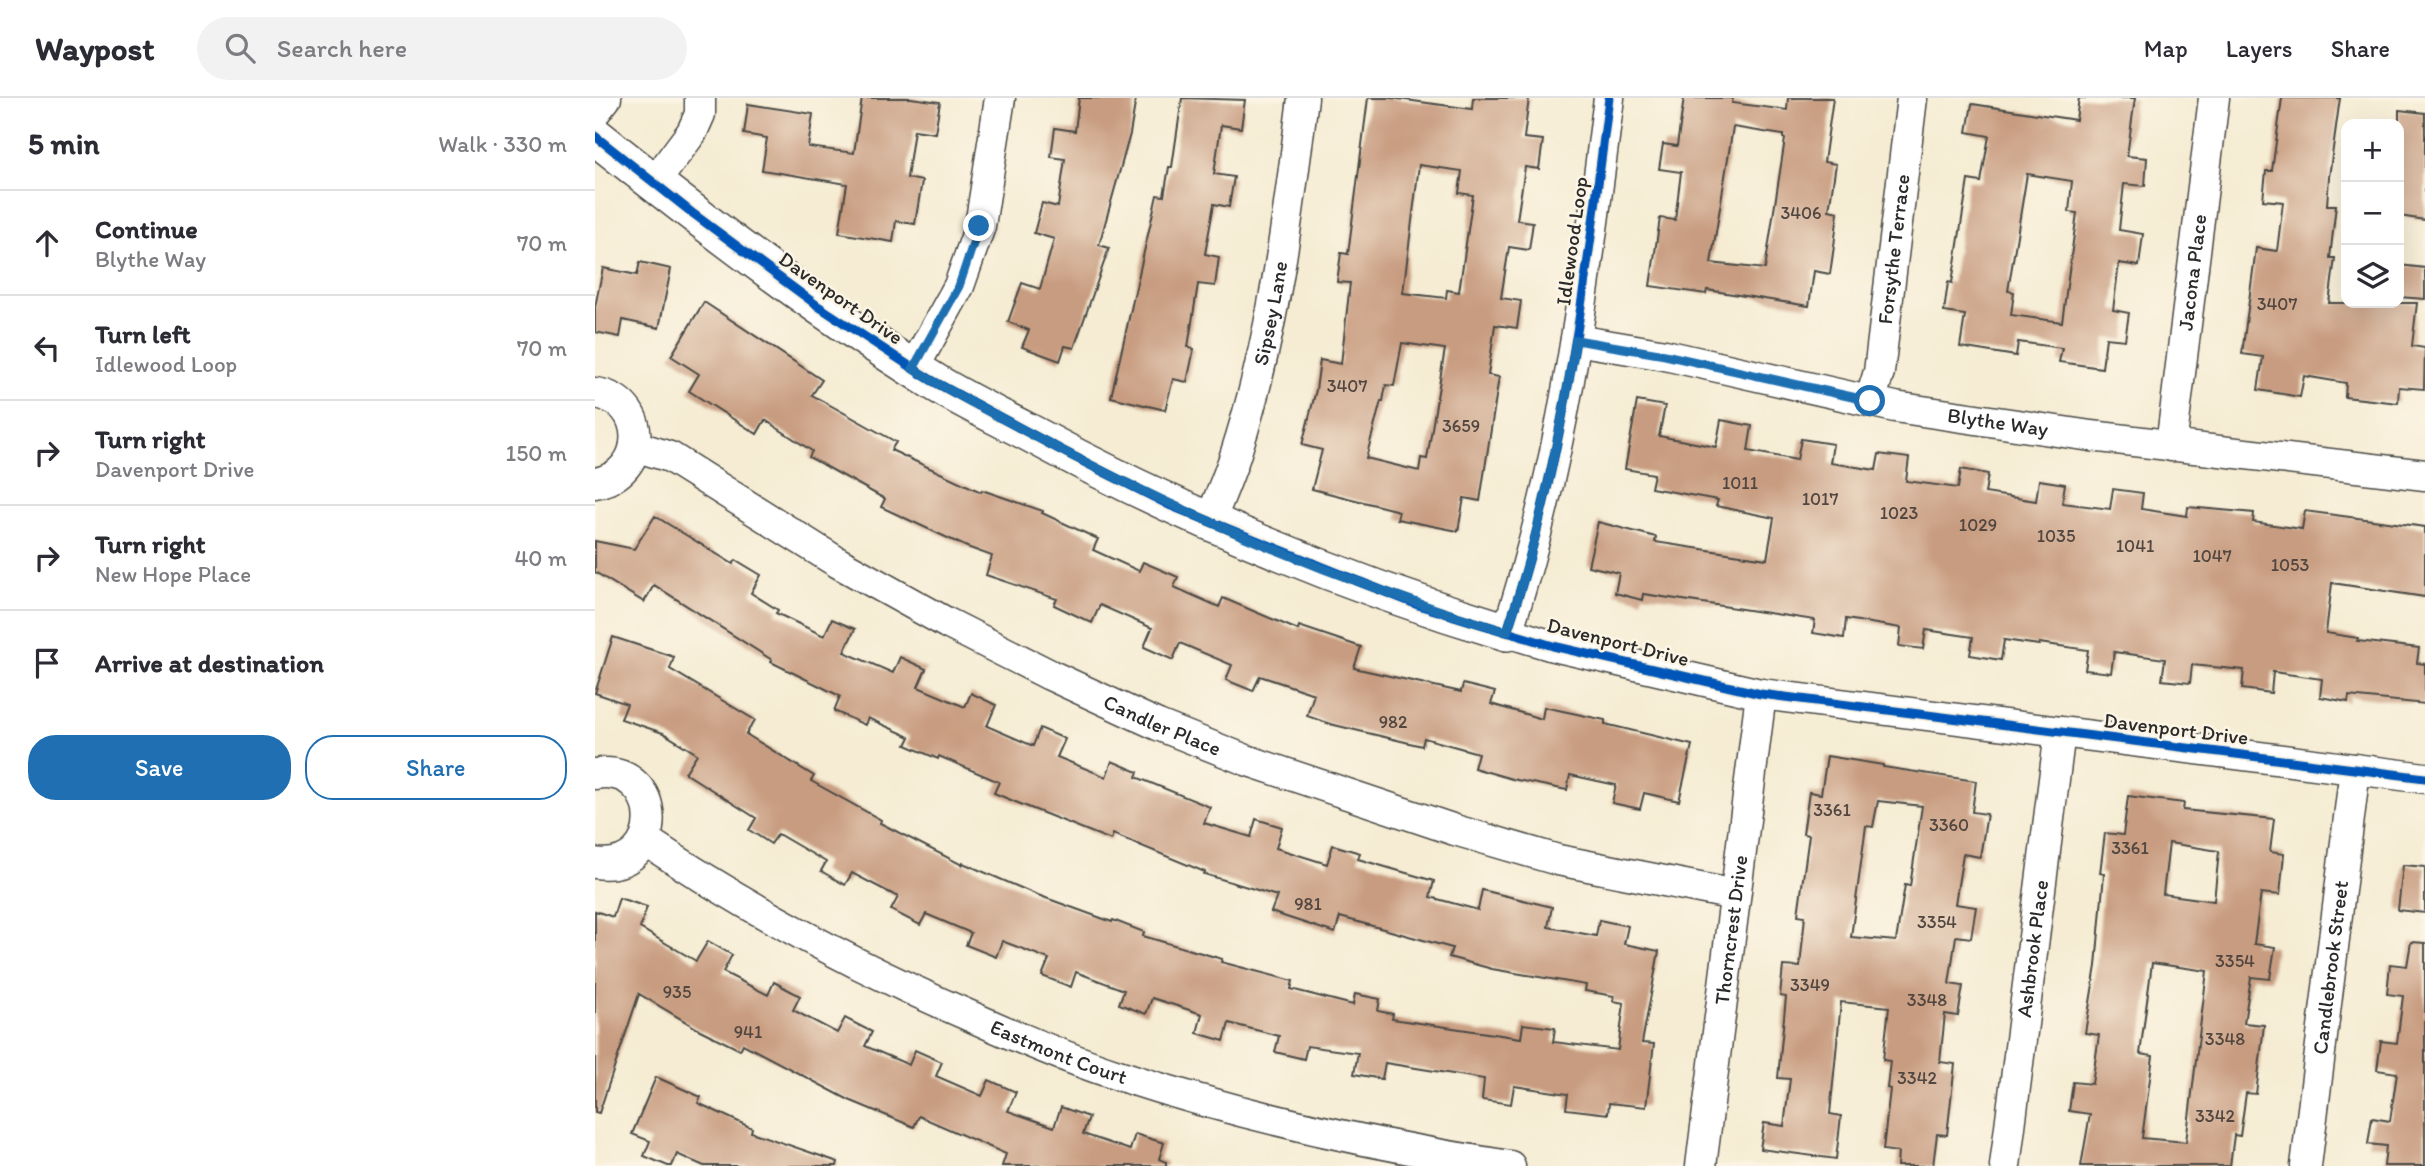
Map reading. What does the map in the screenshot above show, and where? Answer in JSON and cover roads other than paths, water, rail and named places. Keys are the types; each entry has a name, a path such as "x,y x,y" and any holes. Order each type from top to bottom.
{"street":[{"path":"595,112 606,98"},
{"path":"654,183 692,132 700,114 700,98"},
{"path":"913,369 959,286 979,226 1000,98"},
{"name":"Sipsey Lane","path":"1210,521 1235,459 1265,345 1287,228 1303,98"},
{"name":"Idlewood Loop","path":"1507,632 1528,570 1543,507 1576,340 1609,98"},
{"name":"Forsythe Terrace","path":"1870,401 1879,372 1912,98"},
{"name":"Jacona Place","path":"2171,446 2214,98"},
{"name":"Davenport Drive","path":"595,136 818,306 913,369 1059,449 1169,505 1418,605 1553,646 1762,694 2425,778"},
{"name":"Blythe Way","path":"1576,340 1665,355 1895,407 2171,446 2425,475"},
{"path":"595,393 612,397 624,406 632,418 636,432 630,461 620,473 606,481 595,483"},
{"name":"Candler Place","path":"635,446 670,457 837,562 947,623 1158,725 1246,760 1455,830 1558,860 1735,895"},
{"name":"Thorncrest Drive","path":"1701,1166 1762,694"},
{"name":"Ashbrook Place","path":"2005,1166 2060,732"},
{"name":"Candlebrook Street","path":"2306,1166 2355,769"},
{"path":"595,774 612,774 626,778 637,787 650,813 645,840 635,853 622,861 606,865 595,863"},
{"name":"Eastmont Court","path":"645,840 699,877 806,937 913,992 1116,1075 1350,1138 1438,1156 1510,1166"}]}
